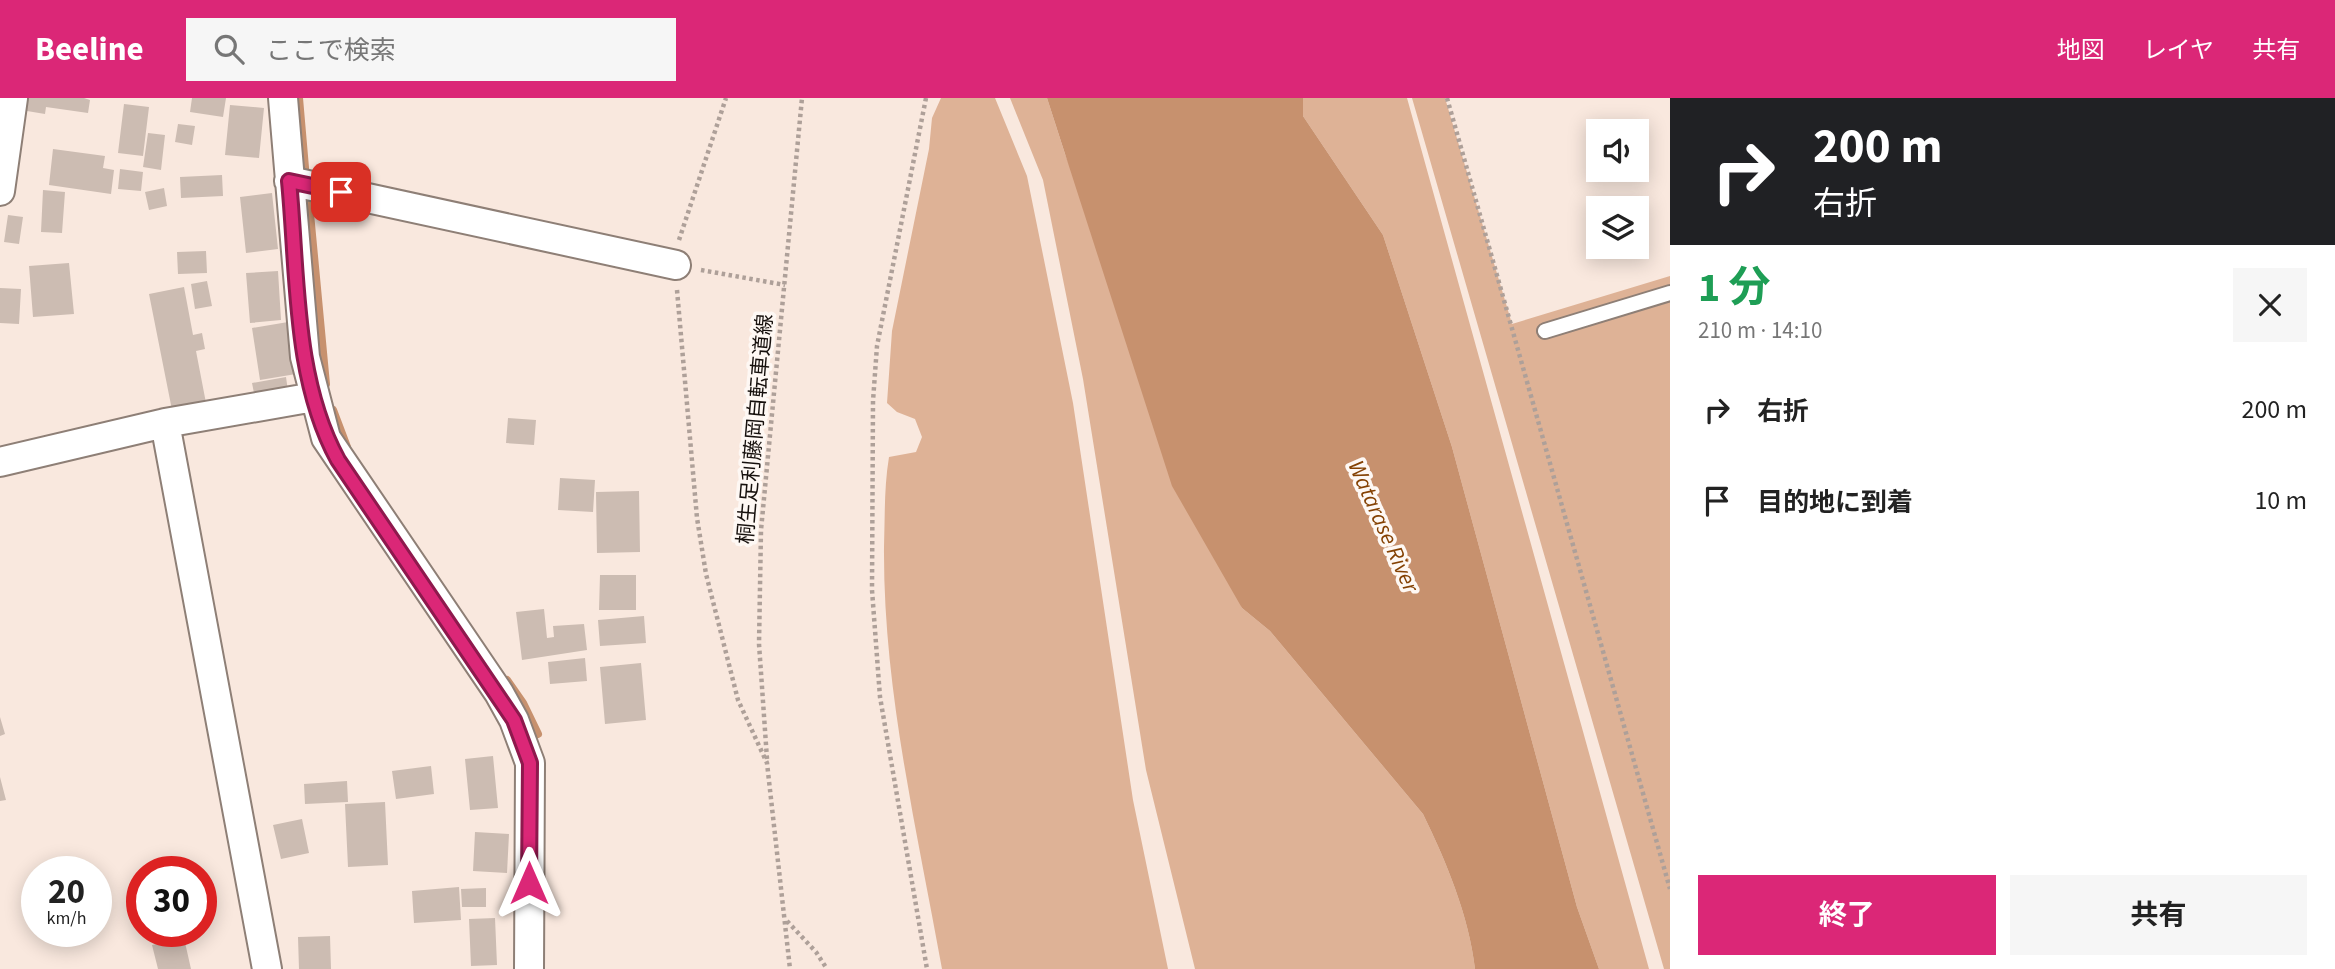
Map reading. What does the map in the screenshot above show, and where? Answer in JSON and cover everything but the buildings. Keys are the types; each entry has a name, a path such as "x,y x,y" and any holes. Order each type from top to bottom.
{"street":[{"path":"0,191 13,98"},
{"path":"283,98 305,357 326,438 338,460 499,693 530,763 529,969"},
{"path":"289,181 676,265"},
{"path":"0,462 165,423 314,397"},
{"path":"165,423 267,969"}],"lane":[{"path":"1545,331 1670,293"}],"path":[{"path":"726,98 679,237 676,265 697,518 706,574 738,699 768,763"},
{"name":"桐生足利藤岡自転車道線","path":"786,921 768,763 758,583 802,98"},
{"path":"926,98 877,346 873,401 872,590 880,697 926,969"},
{"path":"1447,98 1670,888"},
{"path":"676,265 785,285"},
{"path":"786,921 790,969"},
{"path":"786,921 816,952 827,969"}],"shaded area":[{"path":"941,98 995,98 1027,176 1073,403 1133,800 1168,969 942,969 895,706 885,600 884,547 885,491 889,457 916,452 922,437 915,419 897,412 887,403 892,331 929,149 932,118"},
{"path":"1010,98 1047,98 1065,154 1242,608 1270,631 1423,814 1455,889 1468,929 1475,969 1195,969 1146,770 1083,379 1043,180"},
{"path":"1303,98 1407,98 1649,969 1599,969 1577,907 1452,447 1383,235 1303,116"},
{"path":"1412,98 1445,98 1512,324 1670,276 1670,969 1664,969"}],"water":[{"name":"Watarase River","path":"1047,98 1303,98 1303,116 1383,235 1452,447 1577,907 1599,969 1475,969 1468,929 1455,889 1423,814 1270,631 1242,608 1172,486"}],"waterway":[{"path":"299,98 306,179"},
{"path":"308,192 326,384"},
{"path":"333,410 347,447"},
{"path":"507,680 523,703 538,734"}],"route":[{"path":"341,192 289,181 305,357 319,417 338,460 499,693 514,720 530,763 529,883"}]}
